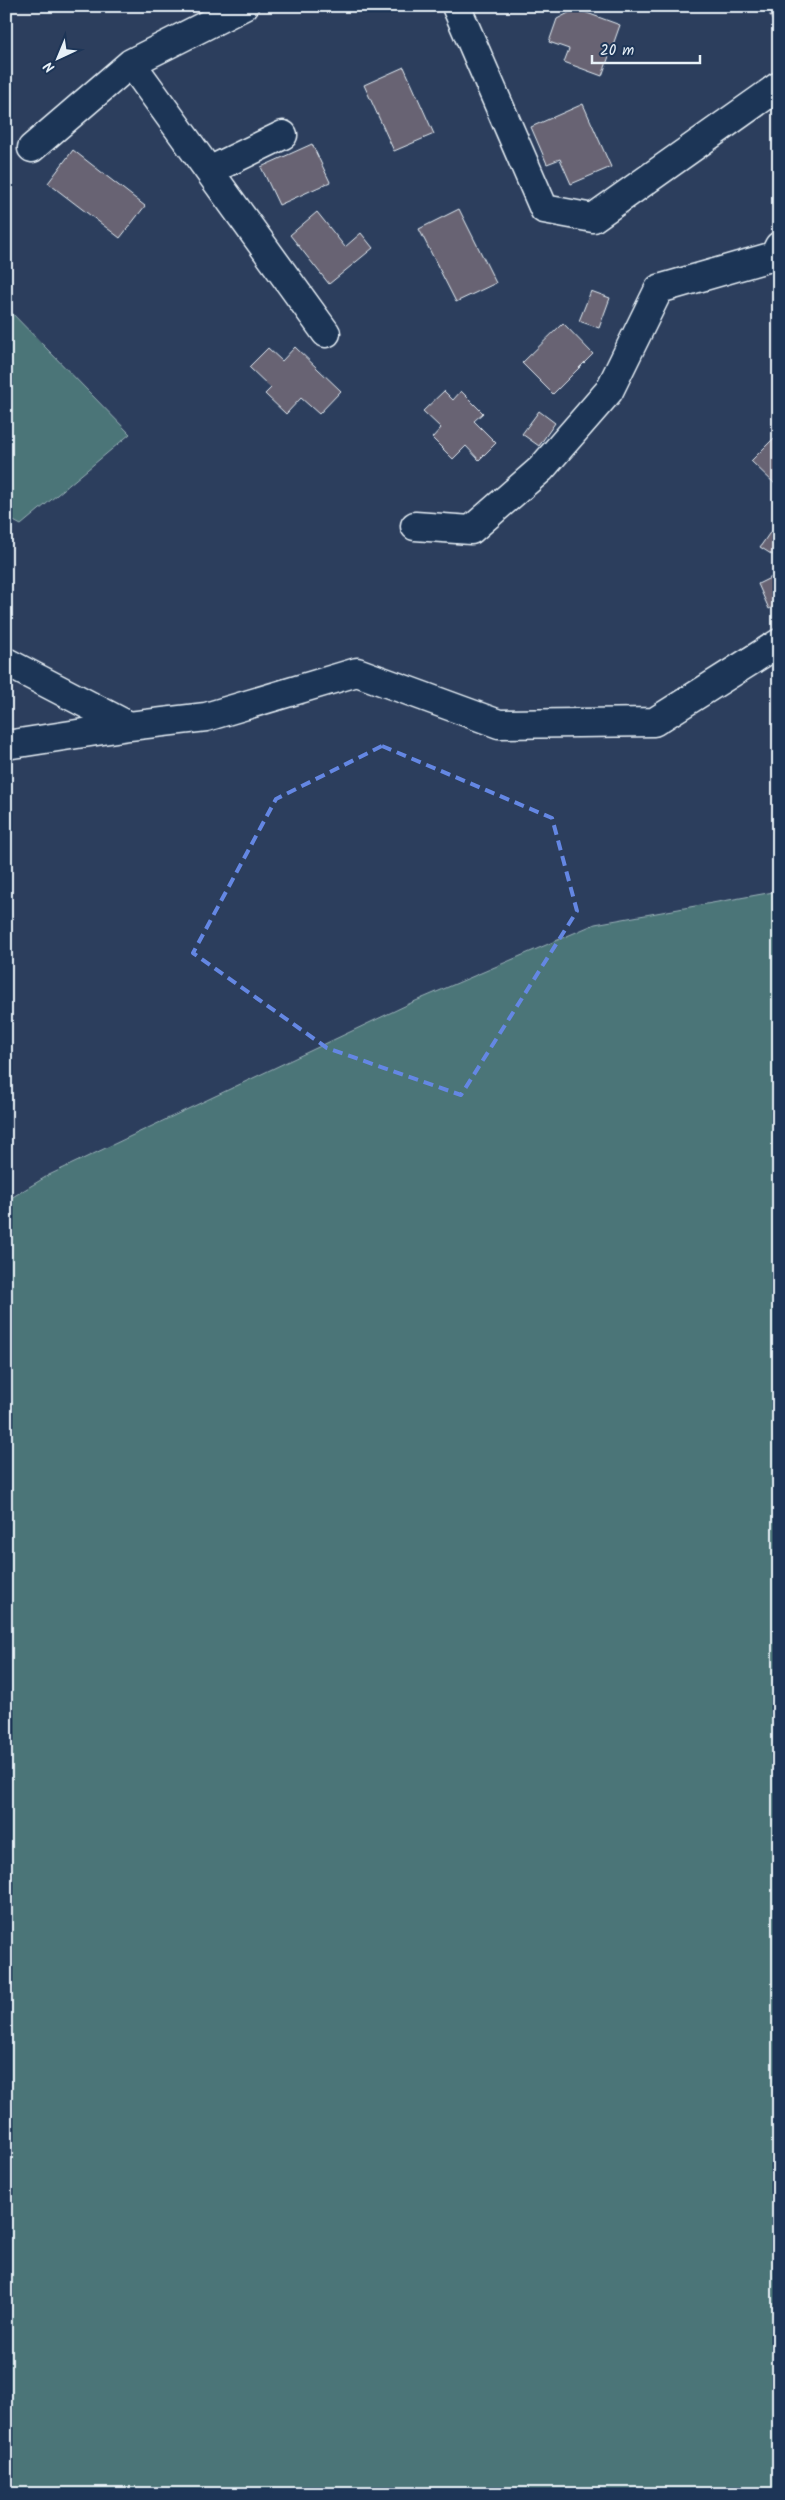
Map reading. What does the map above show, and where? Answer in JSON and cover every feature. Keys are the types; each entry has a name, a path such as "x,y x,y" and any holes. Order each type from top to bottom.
{"street":[{"path":"32,148 131,63 244,6"},
{"path":"456,6 544,209 593,218 779,86"},
{"path":"131,63 326,333"},
{"path":"209,171 283,135"},
{"path":"415,526 471,530 541,468 609,391 659,289 774,256 779,246"},
{"path":"6,745 129,726 206,717 357,672 499,724 654,722 779,643"},
{"path":"6,662 129,726"}],"highlighted area":[{"path":"382,746 552,818 577,911 461,1095 327,1048 193,953 276,799"}],"green space":[{"path":"6,307 130,434 21,525 6,517"},
{"path":"779,891 779,2494 6,2494 6,1201 49,1175 411,1003 595,924"}],"building":[{"path":"766,6 779,6 779,35"},
{"path":"576,9 620,25 602,76 564,62 569,49 549,42 557,19"},
{"path":"404,67 434,134 394,151 364,85"},
{"path":"583,104 611,167 571,184 560,159 547,164 531,127"},
{"path":"312,144 330,182 279,205 261,167"},
{"path":"73,150 145,206 120,238 48,183"},
{"path":"459,209 496,283 456,302 419,229"},
{"path":"317,212 345,247 361,233 373,248 329,284 290,235"},
{"path":"591,291 610,298 599,328 579,321"},
{"path":"563,323 593,354 553,394 522,363"},
{"path":"295,347 341,391 319,414 301,398 286,414 265,394 271,388 249,367 268,348 282,361"},
{"path":"444,391 453,400 461,391 483,413 474,421 496,443 479,460 466,446 453,459 432,438 441,428 423,411"},
{"path":"539,411 555,423 539,446 522,434"},
{"path":"779,433 779,484 777,486 751,461"},
{"path":"771,531 779,536 779,559 760,547"},
{"path":"772,577 779,590 779,604 769,609 758,584"}]}
